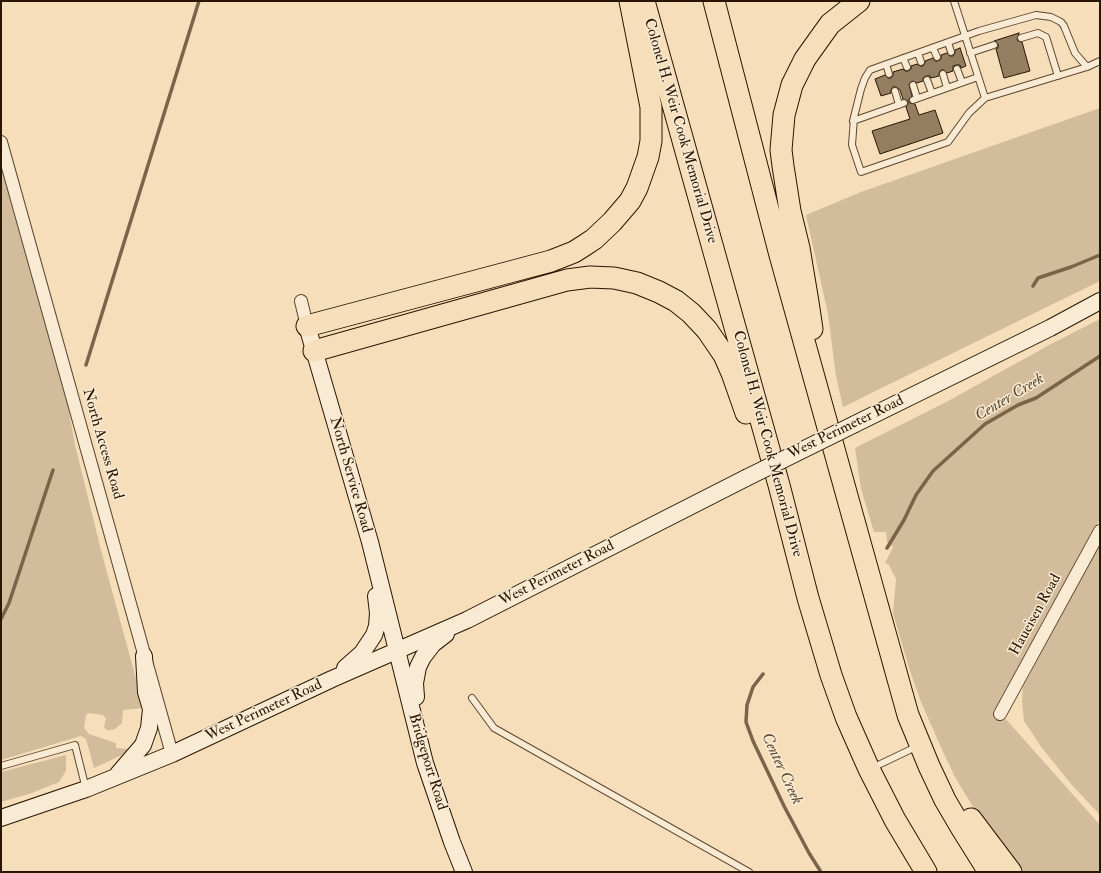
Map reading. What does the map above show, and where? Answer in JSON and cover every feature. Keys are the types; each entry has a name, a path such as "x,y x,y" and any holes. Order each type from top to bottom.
{"highway":[{"path":"307,326 551,261 574,252 585,245 594,239 612,222 630,201 637,188 648,158 651,141 651,107 630,1"},
{"name":"Colonel H. Weir Cook Memorial Drive","path":"644,1 779,485 808,598 833,681 846,717 869,769 898,826 926,872"},
{"path":"714,1 780,255 908,715 920,746 945,800 990,872"},
{"path":"822,403 808,302 799,248 790,211 783,166 781,150 782,131 788,99 797,73 805,59 830,24 859,1"},
{"path":"314,351 567,280 590,277 614,278 638,283 659,292 676,301 691,312 707,330 724,356 742,400 768,490 808,598"},
{"path":"879,613 923,728 942,768 962,806 987,842 1011,872"}],"street":[{"name":"North Access Road","path":"1,142 172,754"},
{"name":"North Service Road","path":"300,301 370,542 398,650"},
{"name":"West Perimeter Road","path":"1,818 86,789 172,754 332,679 467,620 746,478 1050,328 1100,301"},
{"name":"Haueisen Road","path":"1000,714 1100,531"},
{"path":"332,679 362,653 370,644 377,626 377,600 374,588 370,542"},
{"path":"436,791 416,696 416,676 423,657 433,644 442,636 467,620"},
{"name":"Bridgeport Road","path":"398,650 425,763 464,872"},
{"path":"114,777 142,745 149,728 151,709 146,692 144,656"}],"lane":[{"path":"954,1 964,37 985,98"},
{"path":"1087,67 1075,53 1061,22 1051,17 1036,15 948,42 870,70 861,89 854,121 852,145 861,172 948,142 969,113 985,98 1087,67 1100,61"},
{"path":"1021,38 1038,33 1046,37 1058,76"},
{"path":"948,42 951,52"},
{"path":"970,53 994,45"},
{"path":"933,48 937,57"},
{"path":"918,53 921,62"},
{"path":"903,58 907,68"},
{"path":"886,64 889,74"},
{"path":"957,69 962,82"},
{"path":"943,74 947,88"},
{"path":"913,85 915,99 978,77"},
{"path":"927,80 932,93"},
{"path":"854,121 902,104 895,91"},
{"path":"854,121 857,108"},
{"path":"472,698 494,728 749,872"},
{"path":"1,766 75,745 86,789"},
{"path":"869,769 920,746"}],"shaded area":[{"path":"1100,108 1100,281 843,407 836,376 828,314 806,215 861,192"},
{"path":"1,165 68,406 75,445 102,554 144,708 123,710 122,723 115,729 111,730 107,730 104,727 106,718 102,715 89,713 86,715 84,728 89,734 116,743 116,748 130,749 122,755 94,768 86,739 81,736 1,760"},
{"path":"1100,319 1100,519 1052,607 1004,717 1100,825 1100,872 1021,872 979,817 955,777 921,702 909,668 893,613 896,579 889,565 885,563 893,547 887,542 886,532 874,532 861,489 855,448 948,401 1051,344"},
{"path":"1100,544 1100,815 1071,784 1042,748 1024,721 1022,701 1023,687"},
{"path":"66,755 66,771 59,782 32,793 1,802 1,772"}],"building":[{"path":"1019,33 1017,39 1018,41 1022,42 1030,71 1004,78 996,49 998,48 998,44 994,41"},
{"path":"960,48 966,66 961,68 960,65 956,65 953,66 953,71 947,73 944,70 941,70 939,76 931,78 930,76 926,76 923,78 923,81 917,83 912,81 909,84 912,96 909,99 910,103 915,104 919,115 935,110 943,133 880,154 872,131 910,119 906,107 908,101 903,99 900,90 893,87 891,93 881,96 875,79 885,75 888,78 891,78 893,72 903,69 908,71 911,69 911,66 917,64 923,66 925,61 933,58 935,61 938,61 941,59 941,55 947,53 950,56 953,56 955,50"}],"waterway":[{"path":"86,365 199,1"},
{"path":"1033,286 1038,278 1100,255"},
{"name":"Center Creek","path":"887,548 904,520 916,495 933,471 985,424 1018,405 1036,398 1100,356"},
{"path":"1,619 9,603 53,470"},
{"name":"Center Creek","path":"763,674 753,687 747,705 746,722 753,741 784,806 821,872"}]}
